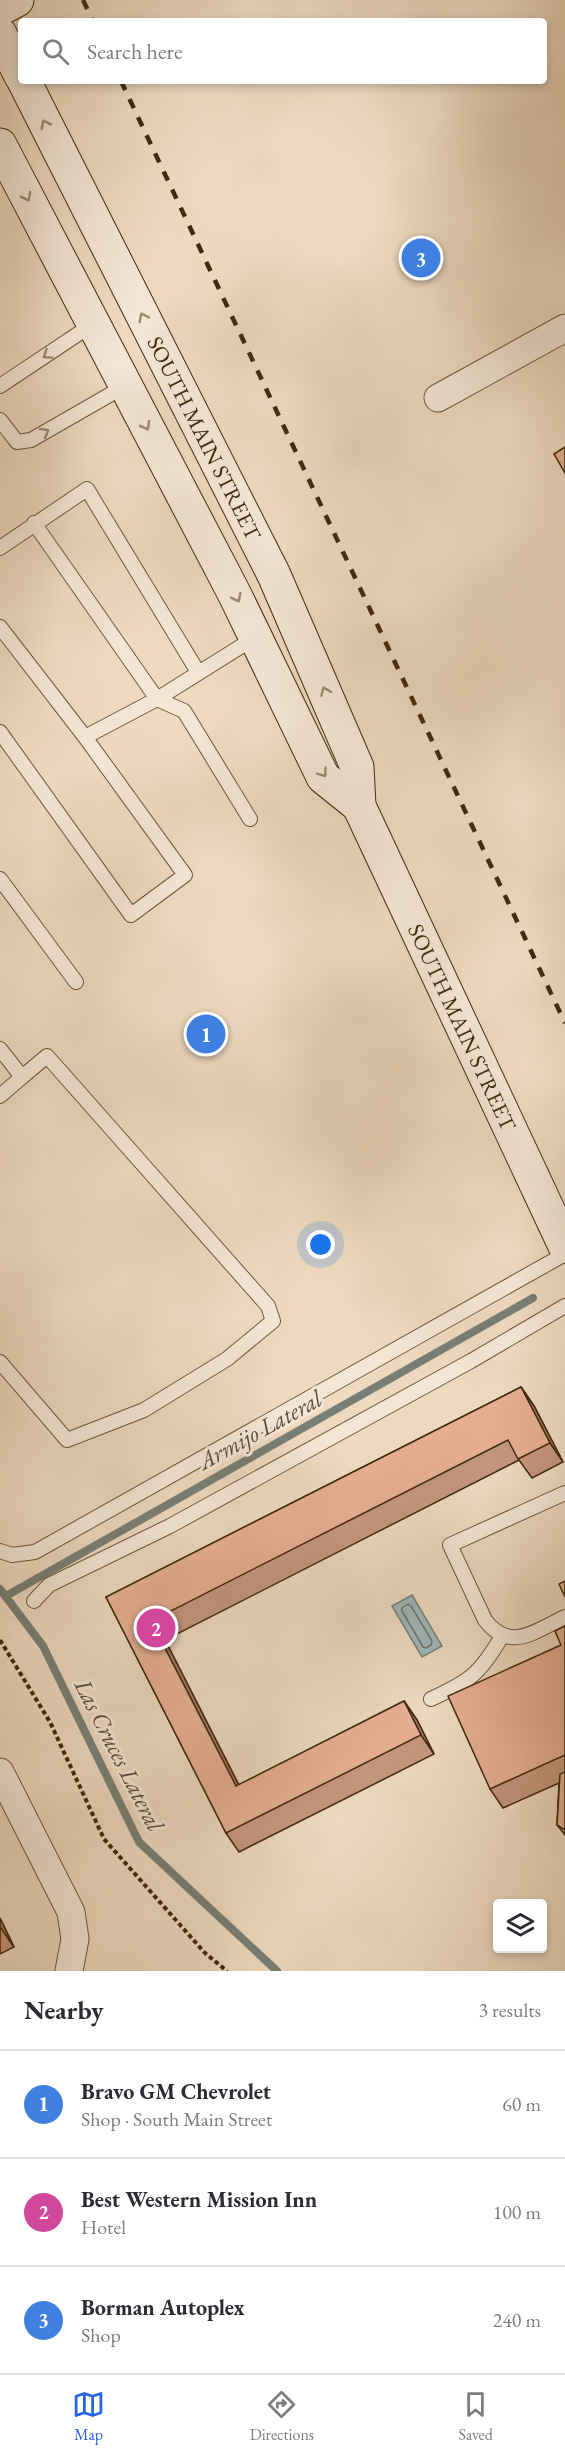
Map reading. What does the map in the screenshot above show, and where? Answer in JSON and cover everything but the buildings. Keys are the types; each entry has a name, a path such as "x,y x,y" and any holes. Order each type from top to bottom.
{"main road":[{"path":"0,9 17,0"},
{"path":"0,34 18,70"},
{"name":"SOUTH MAIN STREET","path":"26,84 274,575 357,767 359,806 565,1246"},
{"name":"SOUTH MAIN STREET","path":"0,145 256,638 323,777 359,806"}],"street":[{"path":"438,398 565,328"},
{"path":"0,1772 71,1912 75,1939 69,1971"}],"lane":[{"path":"0,387 93,324"},
{"path":"0,420 16,442 31,440 125,386"},
{"path":"0,548 87,489 198,672"},
{"path":"34,523 157,699 184,711 250,819"},
{"path":"0,627 85,737 185,875 131,915 0,732"},
{"path":"85,737 157,699 256,638"},
{"path":"0,879 76,982"},
{"path":"0,1049 22,1077"},
{"path":"0,1096 47,1056 268,1306 273,1322 227,1359 144,1410 67,1440 0,1362"},
{"path":"0,1551 12,1554 35,1551 565,1254"},
{"path":"34,1601 49,1585 170,1526 471,1361 565,1306"},
{"path":"565,1493 450,1545 485,1620 502,1636 521,1637 565,1617"},
{"path":"431,1699 465,1683 479,1671 502,1636"}],"path":[{"path":"0,1640 51,1722 104,1839 205,1953 227,1971"}],"water":[{"path":"412,1595 442,1646 422,1657 392,1606"}],"waterway":[{"name":"Armijo Lateral","path":"6,1596 533,1298"},
{"name":"Las Cruces Lateral","path":"0,1589 43,1646 139,1842 277,1971"}],"railway":[{"path":"83,0 92,18"},
{"path":"122,84 565,1023"}],"place":[{"name":"Borman Autoplex","path":"421,258"},
{"name":"Bravo GM Chevrolet","path":"206,1034"},
{"name":"Best Western Mission Inn","path":"156,1628"}]}
